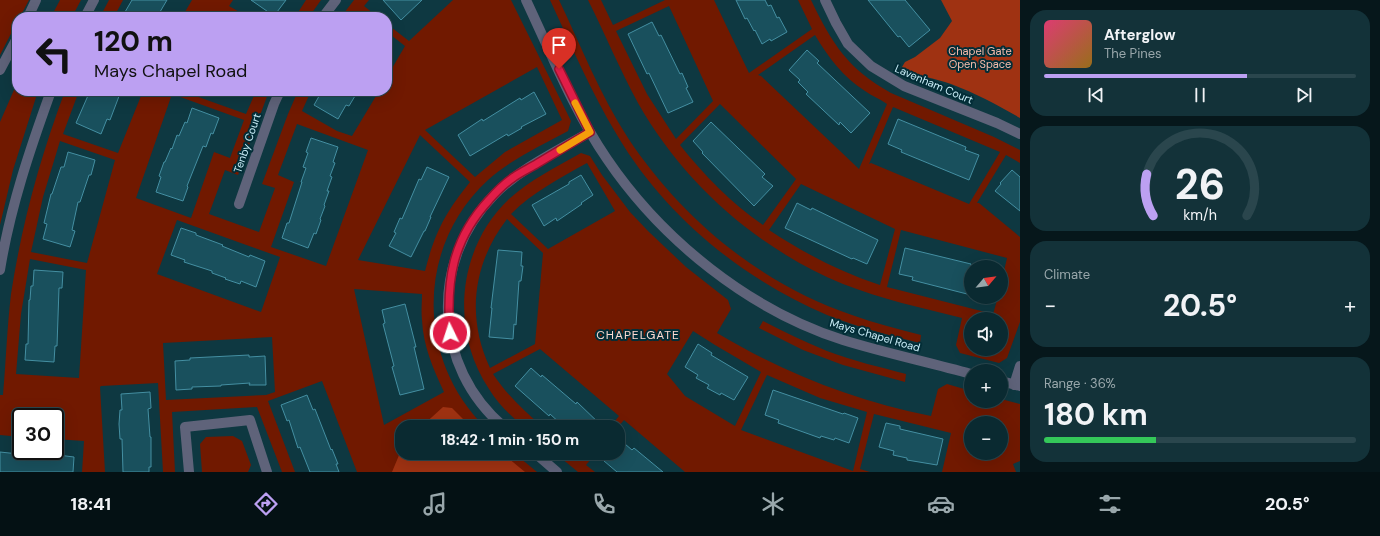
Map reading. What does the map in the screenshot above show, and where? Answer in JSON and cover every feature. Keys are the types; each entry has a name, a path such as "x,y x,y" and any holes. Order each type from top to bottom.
{"street":[{"path":"30,12 36,0"},
{"path":"88,12 94,0"},
{"path":"327,12 336,0"},
{"name":"Mays Chapel Road","path":"526,0 590,132 607,159 626,185 665,229 693,255 724,279 755,299 807,326 842,340 964,372"},
{"name":"Lavenham Court","path":"825,0 848,44 871,66 904,86 997,123 1020,134"},
{"path":"0,70 12,47"},
{"path":"0,270 11,213 29,151 49,96"},
{"name":"Tenby Court","path":"239,204 278,96"},
{"path":"496,420 474,395 462,374 455,354 450,333 448,310 450,282 455,256 464,235 478,212 494,194 513,177 590,132"},
{"path":"1017,385 1020,366"},
{"path":"188,472 185,427 250,420 267,472"},
{"path":"543,460 557,472"}],"shaded area":[{"path":"0,0 29,0 23,12 12,12 12,32 0,55"},
{"path":"60,0 81,0 75,12 54,12"},
{"path":"109,0 123,0 117,12 103,12"},
{"path":"192,0 233,0 229,6 239,12 185,12"},
{"path":"306,0 321,0 313,12 298,12"},
{"path":"354,0 369,0 364,6 372,12 345,12"},
{"path":"453,0 511,0 571,121 568,131 516,159 488,180 464,207 447,237 437,269 434,303 437,336 446,369 462,400 479,420 395,420 395,460 401,460 400,472 357,472 322,381 268,401 295,472 282,472 257,407 172,412 175,472 163,472 158,383 100,387 105,472 82,472 84,441 64,440 64,408 12,408 12,436 0,435 0,395 3,395 11,294 15,268 26,216 40,166 63,96 77,96 63,134 118,153 141,96 171,96 136,198 191,218 214,152 230,158 244,120 178,96 196,96 246,114 254,96 267,96 238,175 225,170 209,214 259,232 275,188 262,184 296,96 309,96 302,111 337,131 352,136 376,96 392,96 392,68 405,46 392,36 392,28 409,41","holes":["537,67 562,120 505,152 475,177 425,130","297,124 368,150 326,266 271,247 294,182 278,175","420,135 470,182 447,214 437,234 425,271 358,260","60,141 115,160 87,263 31,252 43,197","177,220 280,257 261,312 157,274","30,259 86,270 79,378 16,374 21,314","354,289 422,294 424,339 432,366 444,392 384,425","272,337 275,392 266,395 166,400 163,343"]},
{"path":"550,0 559,0 608,105 628,138 672,195 698,221 725,245 786,286 818,302 852,315 921,335 920,343 884,334 850,323 827,315 795,300 765,283 735,263 708,242 682,218 658,192 636,164 617,135 590,85"},
{"path":"588,0 601,0 613,25 665,0 714,0 749,73 812,29 798,0 811,0 834,43 852,64 876,84 891,93 994,137 1020,150 1020,163 1006,155 977,203 979,203 1020,237 1020,322 1008,355 1008,312 994,312 996,304 1008,304 1007,258 901,230 887,287 985,312 964,312 964,354 960,353 956,345 962,318 887,299 843,284 782,252 753,233 726,211 677,161 638,103","holes":["669,6 713,101 676,139 647,94 616,31","815,35 825,51 843,73 868,93 887,104 859,169 761,76 758,75","720,104 796,179 763,225 729,198 708,178 680,145","893,107 1000,152 969,204 871,163 869,164","801,184 895,229 880,285 837,268 809,254 769,230"]},
{"path":"12,94 12,96 36,96 13,170 0,225 0,122"},
{"path":"581,153 590,156 602,175 630,212 648,231 686,267 728,300 731,309 717,333 768,361 848,394 903,410 931,416 938,389 947,384 964,389 964,408 1008,408 1008,401 1020,404 1020,461 1013,464 1016,472 942,472 951,433 874,414 860,469 870,472 685,472 625,420 616,420 619,416 540,349 493,374 504,389 535,420 516,420 496,400 477,366 468,342 464,316 465,291 470,265 478,241 492,219 517,192 544,174","holes":["587,163 615,211 548,249 511,214 538,192","507,219 543,253 535,344 490,368 482,349 478,329 476,310 477,291 480,272 487,254","693,331 761,372 735,426 685,396 667,374","767,375 820,398 867,412 853,471 741,430"]},
{"path":"763,321 837,355 906,374 905,382 843,365 803,350 759,328"},
{"path":"972,356 1008,356 999,363"},
{"path":"233,436 242,441 251,465 248,472 202,472 200,444 206,437"},
{"path":"491,460 522,460 537,472 506,472"},
{"path":"563,460 590,460 586,465 595,472 578,472"}],"green space":[{"name":"Chapel Gate Open Space","path":"941,0 1020,0 1020,118 969,91 914,73 902,67 905,62 915,57 940,38 952,21"},
{"path":"443,407 452,408 464,420 429,420"},
{"path":"397,460 510,460 525,472 392,472"}],"building":[{"path":"132,0 167,0 160,12 125,12"},
{"path":"251,0 286,0 277,12 268,12"},
{"path":"383,0 422,0 401,20"},
{"path":"736,0 765,0 768,6 771,5 777,18 779,17 787,32 762,44 747,18 745,19"},
{"path":"868,0 905,0 930,30 909,47 900,36 898,37"},
{"path":"652,22 659,36 661,35 680,74 682,73 688,87 686,88 693,102 668,113 628,34"},
{"path":"807,50 819,61 817,63 870,113 851,133 840,122 839,125 806,94 808,92 798,82 800,80 789,70"},
{"path":"534,92 546,114 521,127 522,128 508,136 507,134 470,156 458,135 482,119 483,121 520,98 521,100"},
{"path":"88,96 119,96 110,120 107,119 101,134 76,123"},
{"path":"319,96 355,96 349,106 346,105 338,119 314,105"},
{"path":"192,108 219,118 206,147 203,146 187,186 188,187 183,201 156,192 161,177 159,176 164,162 171,148 172,149 177,135 179,136 185,122 187,123"},
{"path":"898,119 966,147 965,150 979,155 969,180 901,152 902,150 888,144"},
{"path":"711,122 765,174 762,177 773,186 754,206 702,153 703,152 693,141"},
{"path":"311,138 338,147 333,162 335,163 330,176 332,177 327,191 329,191 320,219 321,220 316,234 314,233 308,248 282,238 287,223 289,223 302,182 306,168 303,167 308,153 306,152"},
{"path":"68,152 95,160 91,175 89,175 80,202 78,202 72,230 75,231 70,247 43,239 47,224 44,223 51,194 61,167 64,167"},
{"path":"427,167 449,177 425,231 411,257 389,246 396,233 394,232 400,218 402,219 419,179 421,180"},
{"path":"1012,170 1020,177 1020,211 995,191"},
{"path":"581,175 593,195 557,221 556,218 544,226 532,205 569,184 569,182"},
{"path":"797,203 811,210 812,208 878,240 867,264 853,258 852,259 785,228"},
{"path":"181,228 196,233 196,235 249,257 250,255 265,261 256,287 241,281 240,284 225,279 226,278 212,273 212,271 184,262 185,260 171,255"},
{"path":"905,248 964,262 964,293 912,280 913,277 899,274"},
{"path":"498,250 522,252 521,266 523,266 521,281 519,281 516,325 514,324 513,339 489,337"},
{"path":"34,270 63,272 62,288 59,288 57,346 55,346 54,362 25,360 26,344 28,344 29,300 31,286 33,286"},
{"path":"405,304 416,347 414,347 424,389 400,395 392,367 394,366 383,324 385,323 382,310"},
{"path":"698,344 712,353 711,355 748,377 734,400 707,388 709,385 696,378 698,375 685,367"},
{"path":"249,355 249,357 265,356 266,385 249,385 250,383 192,387 192,389 176,390 175,361 190,360 190,358"},
{"path":"531,368 541,377 542,375 576,404 577,402 596,420 557,420 550,414 549,416 515,386"},
{"path":"773,390 858,418 849,443 835,438 834,440 821,436 820,438 778,423 779,420 765,415"},
{"path":"150,392 151,408 148,409 151,437 151,467 149,467 149,472 123,472 122,439 120,439 119,424 120,410 122,410 121,394"},
{"path":"307,395 313,410 315,409 331,450 332,449 338,464 336,464 339,472 310,472 300,447 298,448 289,420 287,421 281,405"},
{"path":"886,423 900,426 900,429 943,439 937,465 907,460 907,458 893,455 894,451 879,447"},
{"path":"625,444 632,450 634,448 663,472 617,472 604,461 625,460"},
{"path":"0,452 12,453 12,460 64,460 64,456 74,457 73,472 0,472"}],"slow traffic":[{"path":"560,150 590,132 575,103"}],"district":[{"name":"CHAPELGATE","path":"638,335"}],"route":[{"path":"450,333 448,310 450,282 455,256 464,235 478,212 494,194 513,177 590,132 559,69"}]}
